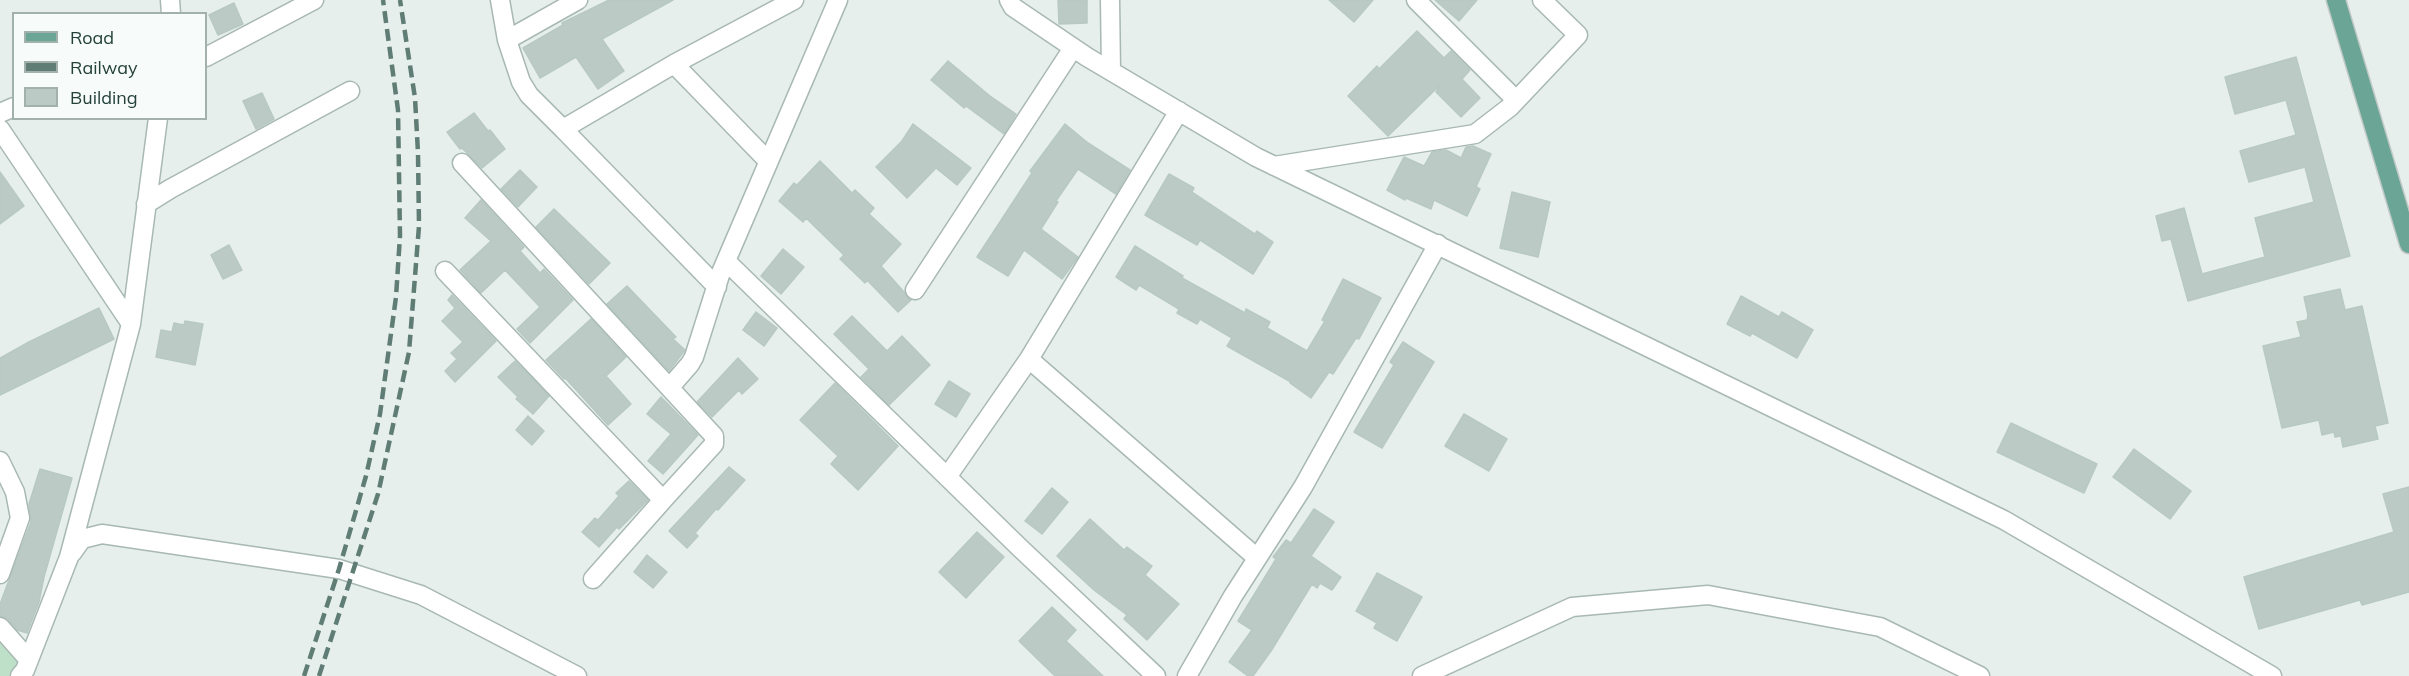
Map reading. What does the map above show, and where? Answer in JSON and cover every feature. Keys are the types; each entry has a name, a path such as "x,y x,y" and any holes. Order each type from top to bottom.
{"main road":[{"path":"2336,0 2409,244"}],"street":[{"path":"207,56 314,0"},
{"path":"500,0 507,40 517,74 529,95 717,287"},
{"path":"507,40 578,0"},
{"path":"563,129 674,64 794,0"},
{"path":"670,387 694,357 726,261 838,0"},
{"path":"1009,0 1013,8 1111,72 1274,166 2004,520 2272,676"},
{"path":"1110,0 1111,72"},
{"path":"1416,0 1516,100"},
{"path":"1274,166 1475,134 1516,100 1578,34 1542,0"},
{"path":"915,290 1073,48"},
{"path":"674,64 768,161"},
{"path":"146,204 350,91"},
{"path":"947,477 1029,359 1179,111"},
{"path":"24,668 69,557 131,324 158,120"},
{"path":"0,129 131,324"},
{"path":"462,163 716,439 593,579"},
{"path":"1187,676 1257,558 1303,487 1438,244"},
{"path":"726,261 947,477 1156,676"},
{"path":"445,271 663,500"},
{"path":"1029,359 1257,558"},
{"path":"0,461 15,492 20,518 0,574"},
{"path":"69,557 82,539 102,534 339,569 421,595 577,676"},
{"path":"1422,676 1572,607 1708,595 1880,627 1980,676"},
{"path":"0,627 24,668"}],"green space":[{"path":"0,627 29,660 19,676 0,676"}],"building":[{"path":"609,0 673,0 602,39 624,71 598,89 576,57 540,78 523,48 563,25 562,23"},
{"path":"1058,0 1087,0 1087,23 1059,24"},
{"path":"1329,0 1373,0 1354,22"},
{"path":"1435,0 1477,0 1459,21"},
{"path":"234,3 243,24 218,35 209,15"},
{"path":"1417,31 1444,58 1451,51 1470,70 1462,79 1480,98 1461,117 1436,92 1440,85 1388,136 1348,96 1377,66 1379,69"},
{"path":"2296,57 2350,256 2188,301 2171,239 2162,241 2156,216 2184,208 2202,274 2265,257 2255,218 2314,202 2305,167 2249,182 2240,151 2296,135 2286,100 2235,114 2225,77"},
{"path":"948,61 1016,114 1004,134 966,106 964,108 931,80"},
{"path":"262,93 274,119 256,129 243,101"},
{"path":"474,113 505,149 482,168 462,148 460,149 447,132"},
{"path":"913,124 971,168 957,185 936,168 907,198 876,167 902,141"},
{"path":"1065,124 1088,143 1130,170 1116,194 1078,169 1056,201 1058,202 1041,229 1078,257 1062,279 1024,250 1008,276 977,257 1032,173 1030,171"},
{"path":"1473,146 1491,154 1476,187 1480,189 1467,216 1434,200 1431,209 1406,198 1405,200 1387,190 1404,157 1424,166 1432,152 1446,150 1461,158 1466,147"},
{"path":"820,161 852,193 855,190 874,208 869,214 901,244 881,266 911,300 898,312 867,280 865,283 840,259 844,255 806,218 803,222 779,201 794,183 797,185"},
{"path":"520,170 537,187 518,207 501,189"},
{"path":"0,172 24,206 0,224"},
{"path":"1169,174 1194,188 1192,192 1255,234 1257,231 1273,242 1253,274 1200,240 1197,245 1145,215"},
{"path":"1512,192 1550,202 1538,257 1500,248"},
{"path":"481,200 524,247 520,251 540,273 544,269 573,300 530,343 517,329 540,307 505,270 481,293 460,270 491,241 465,218"},
{"path":"554,209 610,263 589,284 536,227"},
{"path":"229,245 242,270 223,279 211,255"},
{"path":"1135,246 1183,276 1182,278 1245,313 1246,309 1270,322 1267,328 1307,351 1325,321 1322,320 1343,279 1381,298 1359,339 1356,338 1333,374 1329,372 1311,398 1291,382 1227,346 1232,338 1200,319 1197,324 1177,313 1179,309 1139,285 1136,290 1116,277"},
{"path":"783,249 804,267 781,294 761,276"},
{"path":"627,286 676,337 673,339 685,350 669,371 607,304"},
{"path":"2340,289 2345,310 2362,306 2388,423 2375,426 2378,439 2343,447 2341,436 2335,437 2334,432 2322,435 2319,420 2282,428 2263,346 2301,337 2297,322 2307,320 2308,315 2304,297"},
{"path":"452,295 496,341 455,382 445,371 457,359 451,353 463,342 442,321 455,308 448,300"},
{"path":"1741,296 1779,317 1782,312 1813,330 1797,358 1752,333 1750,336 1727,324"},
{"path":"99,308 114,339 0,395 0,358"},
{"path":"756,312 777,328 764,346 743,330"},
{"path":"852,316 887,351 902,336 930,365 889,405 861,377 869,369 834,334"},
{"path":"591,319 626,357 606,376 631,404 608,425 546,360"},
{"path":"185,321 203,324 195,365 156,357 161,330 172,332 174,323 184,325"},
{"path":"1403,342 1434,362 1382,448 1354,432 1394,365 1390,362"},
{"path":"738,358 758,379 742,394 739,390 712,417 697,402"},
{"path":"515,361 549,396 533,414 516,399 518,397 498,377"},
{"path":"949,381 970,394 956,417 935,404"},
{"path":"835,383 898,446 858,490 831,464 838,456 800,420"},
{"path":"661,397 698,435 663,474 648,461 671,434 647,414"},
{"path":"1464,414 1507,439 1489,471 1445,446"},
{"path":"528,416 544,431 532,445 516,430"},
{"path":"2011,423 2097,464 2084,493 1997,452"},
{"path":"2134,449 2191,491 2170,519 2113,477"},
{"path":"729,467 745,480 695,533 698,536 687,548 669,531"},
{"path":"40,469 72,478 39,602 27,633 17,630 8,619 0,616 0,604 31,522 29,504"},
{"path":"629,481 648,500 619,529 617,527 599,547 582,532 595,518 598,520 619,496 616,493"},
{"path":"2409,487 2409,592 2362,605 2360,600 2259,629 2244,577 2394,532 2383,494"},
{"path":"1052,488 1068,502 1042,534 1025,521"},
{"path":"1314,509 1334,522 1311,556 1341,577 1332,590 1320,583 1317,588 1312,584 1271,651 1253,676 1248,676 1229,662 1252,630 1238,621 1276,559 1273,557 1286,540 1291,543"},
{"path":"1090,519 1124,550 1127,547 1152,566 1145,575 1179,604 1147,640 1124,619 1127,615 1094,590 1057,556"},
{"path":"977,532 1004,557 966,598 939,572"},
{"path":"647,555 667,572 653,588 634,572"},
{"path":"1377,573 1422,597 1397,641 1374,628 1377,623 1356,611"},
{"path":"1052,607 1076,630 1066,641 1103,676 1055,676 1019,641"}],"railway":[{"path":"304,676 366,476 380,414 396,297 400,236 398,110 383,0"},
{"path":"319,676 378,494 409,352 419,226 418,153 415,98 400,0"}]}
